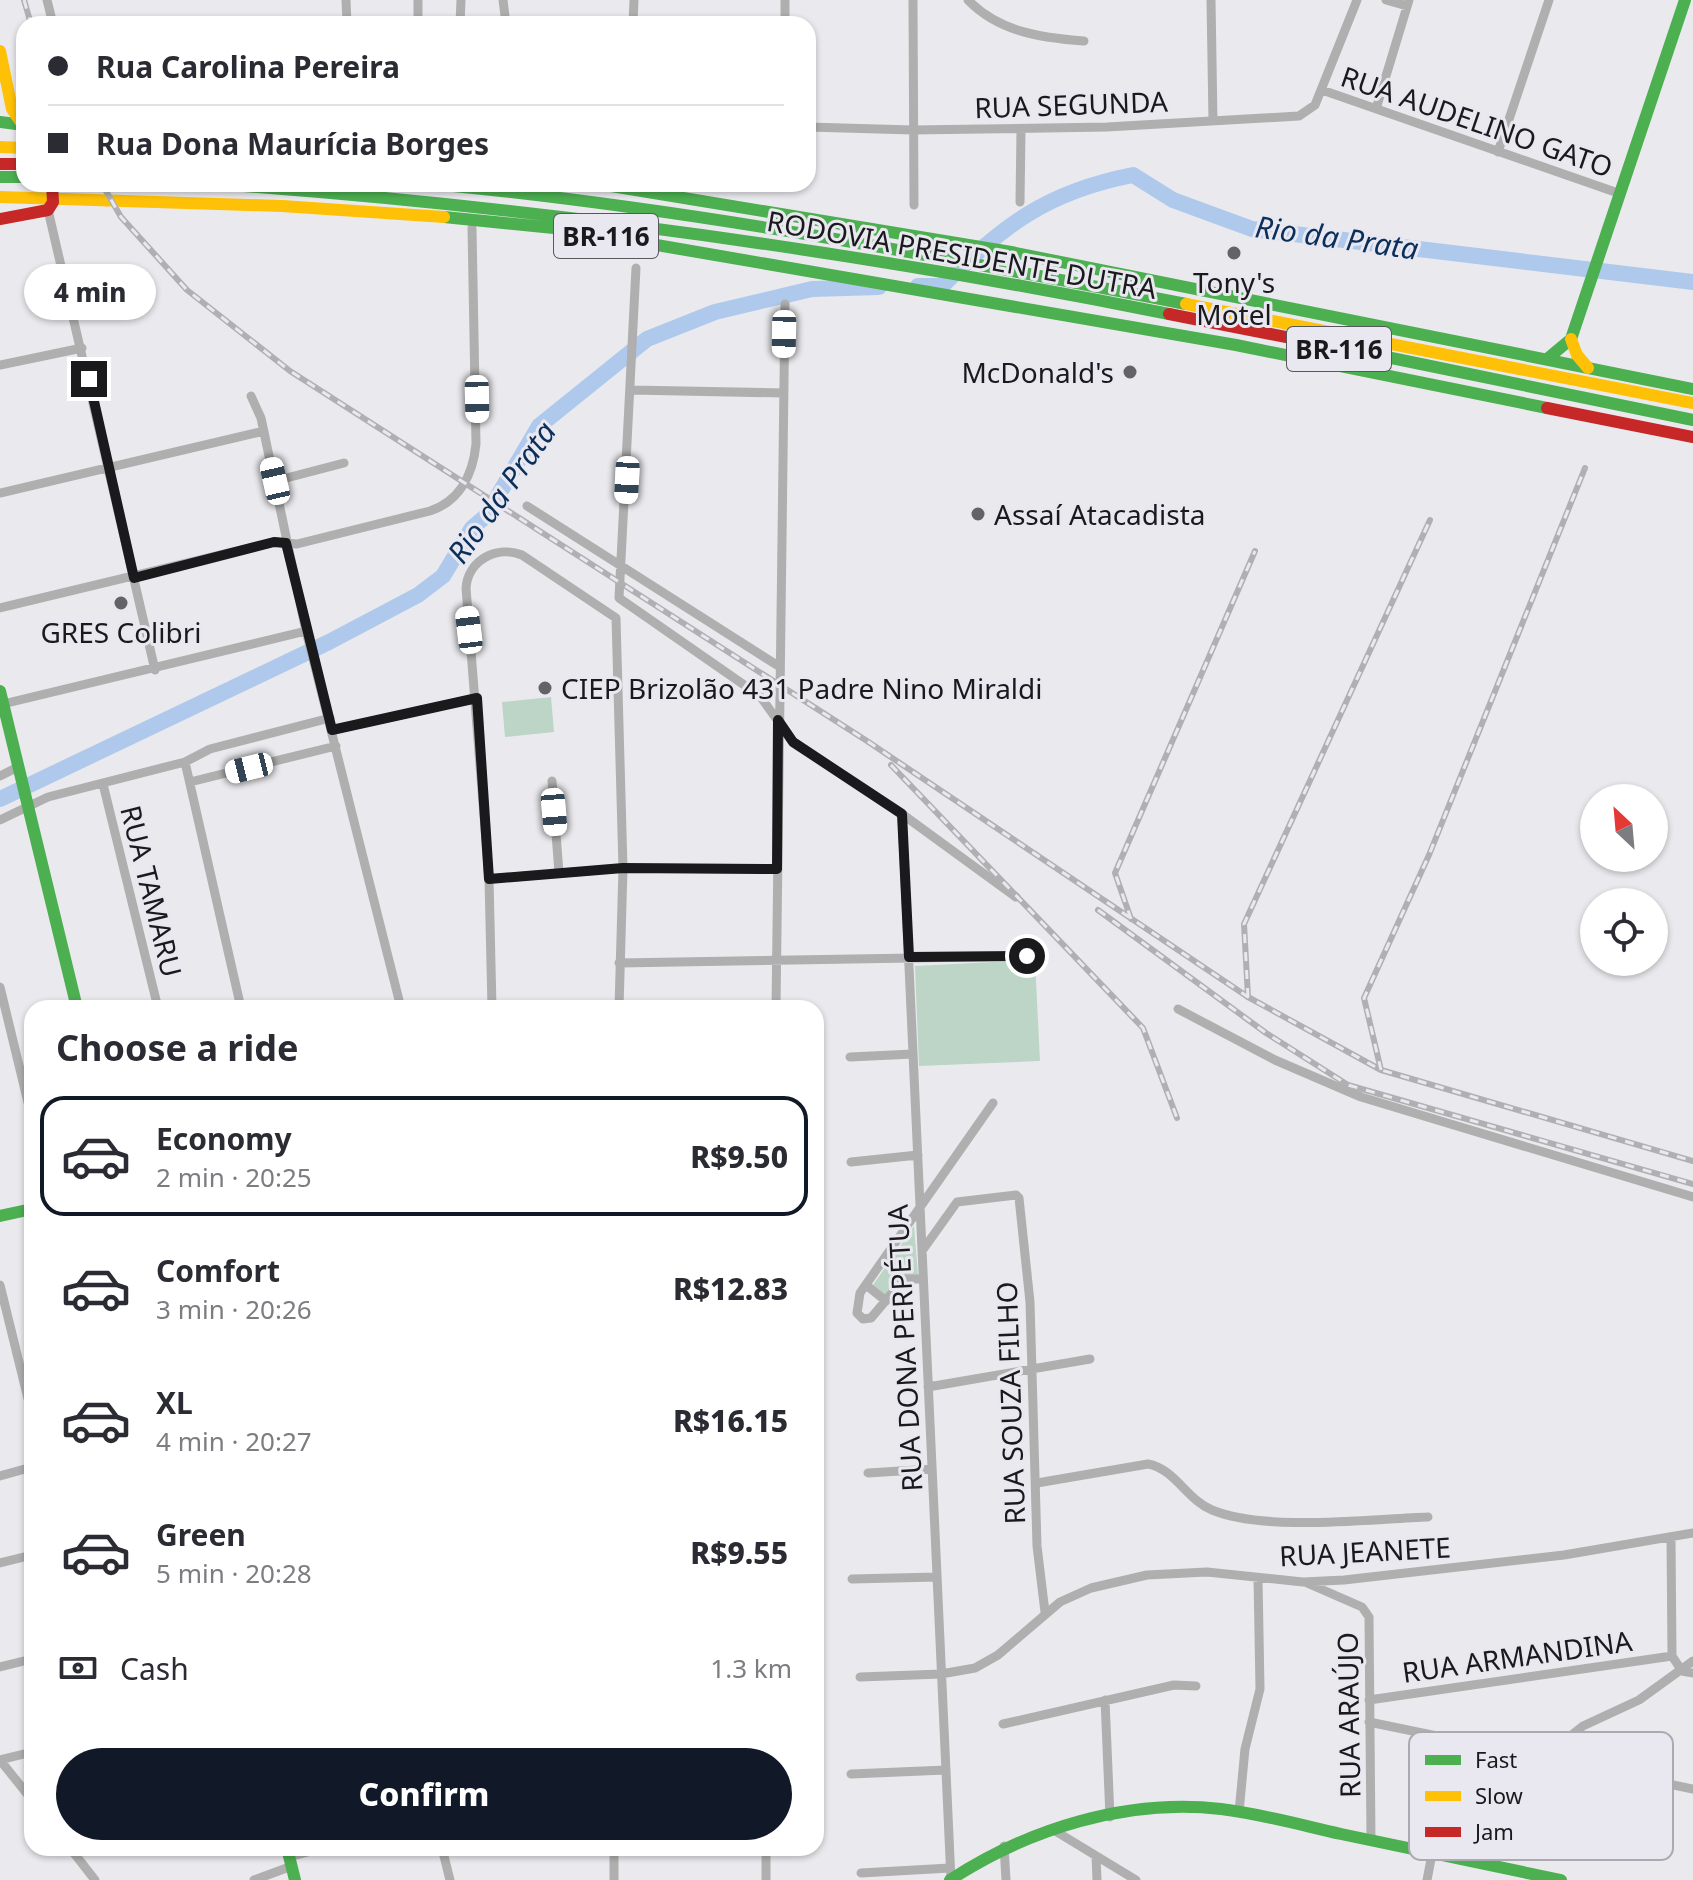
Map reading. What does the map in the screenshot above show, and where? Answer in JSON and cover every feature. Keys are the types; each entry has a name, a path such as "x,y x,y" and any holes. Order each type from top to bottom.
{"main road":[{"path":"1547,359 1571,339 1618,193 1686,8"},
{"path":"0,51 12,109 16,115"},
{"path":"1,122 12,109"},
{"path":"0,219 34,216 48,210 53,202 52,192"},
{"name":"RODOVIA PRESIDENTE DUTRA","path":"316,192 530,209 915,266 1693,420"},
{"name":"RODOVIA PRESIDENTE DUTRA","path":"516,192 916,252 1693,403"},
{"name":"BR-116","path":"657,192 774,208 1030,253 1693,389"},
{"name":"BR-116","path":"6,198 175,202 508,222 796,267 1236,345 1693,437"},
{"path":"227,206 279,218 472,228 508,222"},
{"path":"1571,339 1577,355 1588,368"},
{"path":"1,697 75,1000"},
{"path":"0,1216 24,1211"},
{"path":"951,1877 1004,1846 1052,1829 1183,1807 1239,1812 1409,1849"},
{"path":"289,1857 295,1880"},
{"path":"1463,1860 1561,1880"}],"street":[{"path":"913,0 914,205"},
{"path":"968,0 1023,33 1084,41"},
{"path":"1211,0 1213,121"},
{"path":"1322,90 1357,0"},
{"path":"1376,109 1408,3 1386,0"},
{"path":"1498,152 1549,0"},
{"name":"RUA SEGUNDA","path":"816,127 1021,129 1299,116 1313,109 1322,90"},
{"name":"RUA AUDELINO GATO","path":"1322,90 1618,193"},
{"path":"1020,202 1021,129"},
{"path":"48,210 155,670"},
{"path":"0,608 274,542 297,544 437,509 469,478 477,423 472,228"},
{"path":"636,268 623,570 619,598 760,696 793,742 931,834 1016,897"},
{"path":"776,1000 785,304"},
{"path":"0,365 82,348"},
{"path":"631,390 783,393"},
{"path":"251,396 264,431 286,543 399,1000"},
{"path":"0,493 264,431"},
{"path":"275,481 344,463"},
{"path":"527,506 623,570 780,667"},
{"path":"492,1000 489,879 466,578 482,559 505,551 515,553 616,618 623,868 619,1000"},
{"path":"1,697 155,670 308,635"},
{"path":"332,730 477,698"},
{"path":"0,820 27,801 185,762 210,749 330,718"},
{"path":"190,782 336,746"},
{"path":"185,762 239,1000"},
{"path":"0,776 20,771"},
{"path":"552,781 559,873"},
{"name":"RUA TAMARU","path":"103,784 156,1000"},
{"name":"RUA DONA PERPÉTUA","path":"902,814 951,1877"},
{"path":"489,879 623,868 777,869"},
{"path":"619,963 1027,956"},
{"path":"0,987 24,1086"},
{"path":"1178,1009 1275,1060 1361,1097 1693,1197"},
{"path":"850,1057 913,1054"},
{"path":"923,1279 904,1279 871,1318 859,1317 858,1299 866,1285 920,1204 974,1135 993,1103"},
{"path":"851,1162 918,1155"},
{"name":"RUA SOUZA FILHO","path":"922,1251 957,1202 1016,1195 1023,1208 1037,1483 1037,1546 1045,1612"},
{"path":"0,1285 4,1315 24,1386"},
{"path":"866,1285 886,1301"},
{"path":"928,1387 1090,1359"},
{"path":"1037,1483 1148,1464 1163,1469 1211,1510 1239,1517 1343,1521 1428,1517"},
{"path":"0,1476 24,1469"},
{"path":"868,1473 932,1469"},
{"name":"RUA JEANETE","path":"860,1677 941,1674 987,1663 1045,1612 1091,1588 1147,1575 1207,1572 1303,1582 1420,1573 1693,1533"},
{"path":"1671,1538 1672,1656 1682,1671 1693,1673"},
{"path":"0,1563 24,1557"},
{"path":"852,1579 937,1577"},
{"path":"1239,1812 1245,1749 1260,1689 1258,1578"},
{"name":"RUA ARAÚJO","path":"1303,1582 1366,1611 1371,1840"},
{"name":"RUA ARMANDINA","path":"1369,1700 1672,1656"},
{"path":"0,1667 24,1661"},
{"path":"1575,1732 1639,1700 1693,1661"},
{"path":"1003,1724 1174,1685 1196,1686"},
{"path":"1105,1700 1110,1817"},
{"path":"1369,1722 1419,1732"},
{"path":"24,1754 0,1760 24,1790"},
{"path":"851,1774 946,1770"},
{"path":"1673,1785 1693,1789"},
{"path":"1052,1829 1136,1880"},
{"path":"1004,1846 1006,1880"},
{"path":"76,1856 95,1880"},
{"path":"444,1856 450,1880"},
{"path":"614,1856 614,1880"},
{"path":"766,1856 766,1880"},
{"path":"1096,1856 1097,1880"},
{"path":"254,1880 289,1857"},
{"path":"1427,1880 1431,1860"},
{"path":"861,1873 951,1877"}],"green space":[{"path":"551,697 554,732 505,737 502,702"},
{"path":"1035,960 1040,1061 919,1066 915,966"},
{"path":"914,1226 918,1275 905,1275 886,1296 873,1285"}],"waterway":[{"name":"Rio da Prata","path":"918,286 942,286 986,245 1028,214 1051,202 1102,182 1133,175 1173,200 1252,229 1693,282"},
{"name":"Rio da Prata","path":"0,799 329,642 418,595 443,576 472,528 486,516 539,426 647,339 715,312 812,289 879,287"}],"railway":[{"path":"24,0 29,16"},
{"path":"107,192 121,217 187,290 290,371 867,741 1248,997 1381,1070 1693,1161"},
{"path":"1381,1070 1364,998 1429,855 1585,468"},
{"path":"1248,997 1244,924 1430,520"},
{"path":"1131,919 1115,873 1255,551"},
{"path":"891,765 1143,1028 1177,1118"},
{"path":"1098,910 1266,1033 1348,1085 1693,1184"}],"traffic: fast":[{"path":"1547,359 1571,339 1685,0"},
{"path":"0,122 16,124"},
{"path":"0,177 16,177"},
{"path":"312,192 456,205 695,234 932,270 1169,314"},
{"path":"509,192 717,220 905,251 1186,304"},
{"path":"647,192 1011,252 1693,389"},
{"path":"444,217 564,229 1236,345 1547,408"},
{"path":"1372,354 1693,420"},
{"path":"0,691 75,1000"},
{"path":"0,1216 24,1211"},
{"path":"950,1880 980,1862 1045,1832 1080,1821 1150,1808 1221,1809 1409,1848"},
{"path":"289,1856 295,1880"},
{"path":"1465,1860 1561,1880"}],"traffic: slow":[{"path":"0,51 12,109 16,115"},
{"path":"0,147 16,148"},
{"path":"0,197 282,206 444,217"},
{"path":"1186,304 1693,403"},
{"path":"1571,339 1577,355 1588,368"}],"traffic: jam":[{"path":"0,164 16,164"},
{"path":"0,219 48,210 53,202 52,192"},
{"path":"1169,314 1372,354"},
{"path":"1547,408 1693,437"}],"place":[{"name":"Tony's Motel","path":"1234,253"},
{"name":"McDonald's","path":"1130,372"},
{"name":"Assaí Atacadista","path":"978,514"},
{"name":"GRES Colibri","path":"121,603"},
{"name":"CIEP Brizolão 431 Padre Nino Miraldi","path":"545,688"}],"route":[{"path":"89,379 134,578 274,542 286,543 332,730 477,698 489,879 623,868 777,869 778,720 793,742 902,814 909,957 1027,956"}]}
